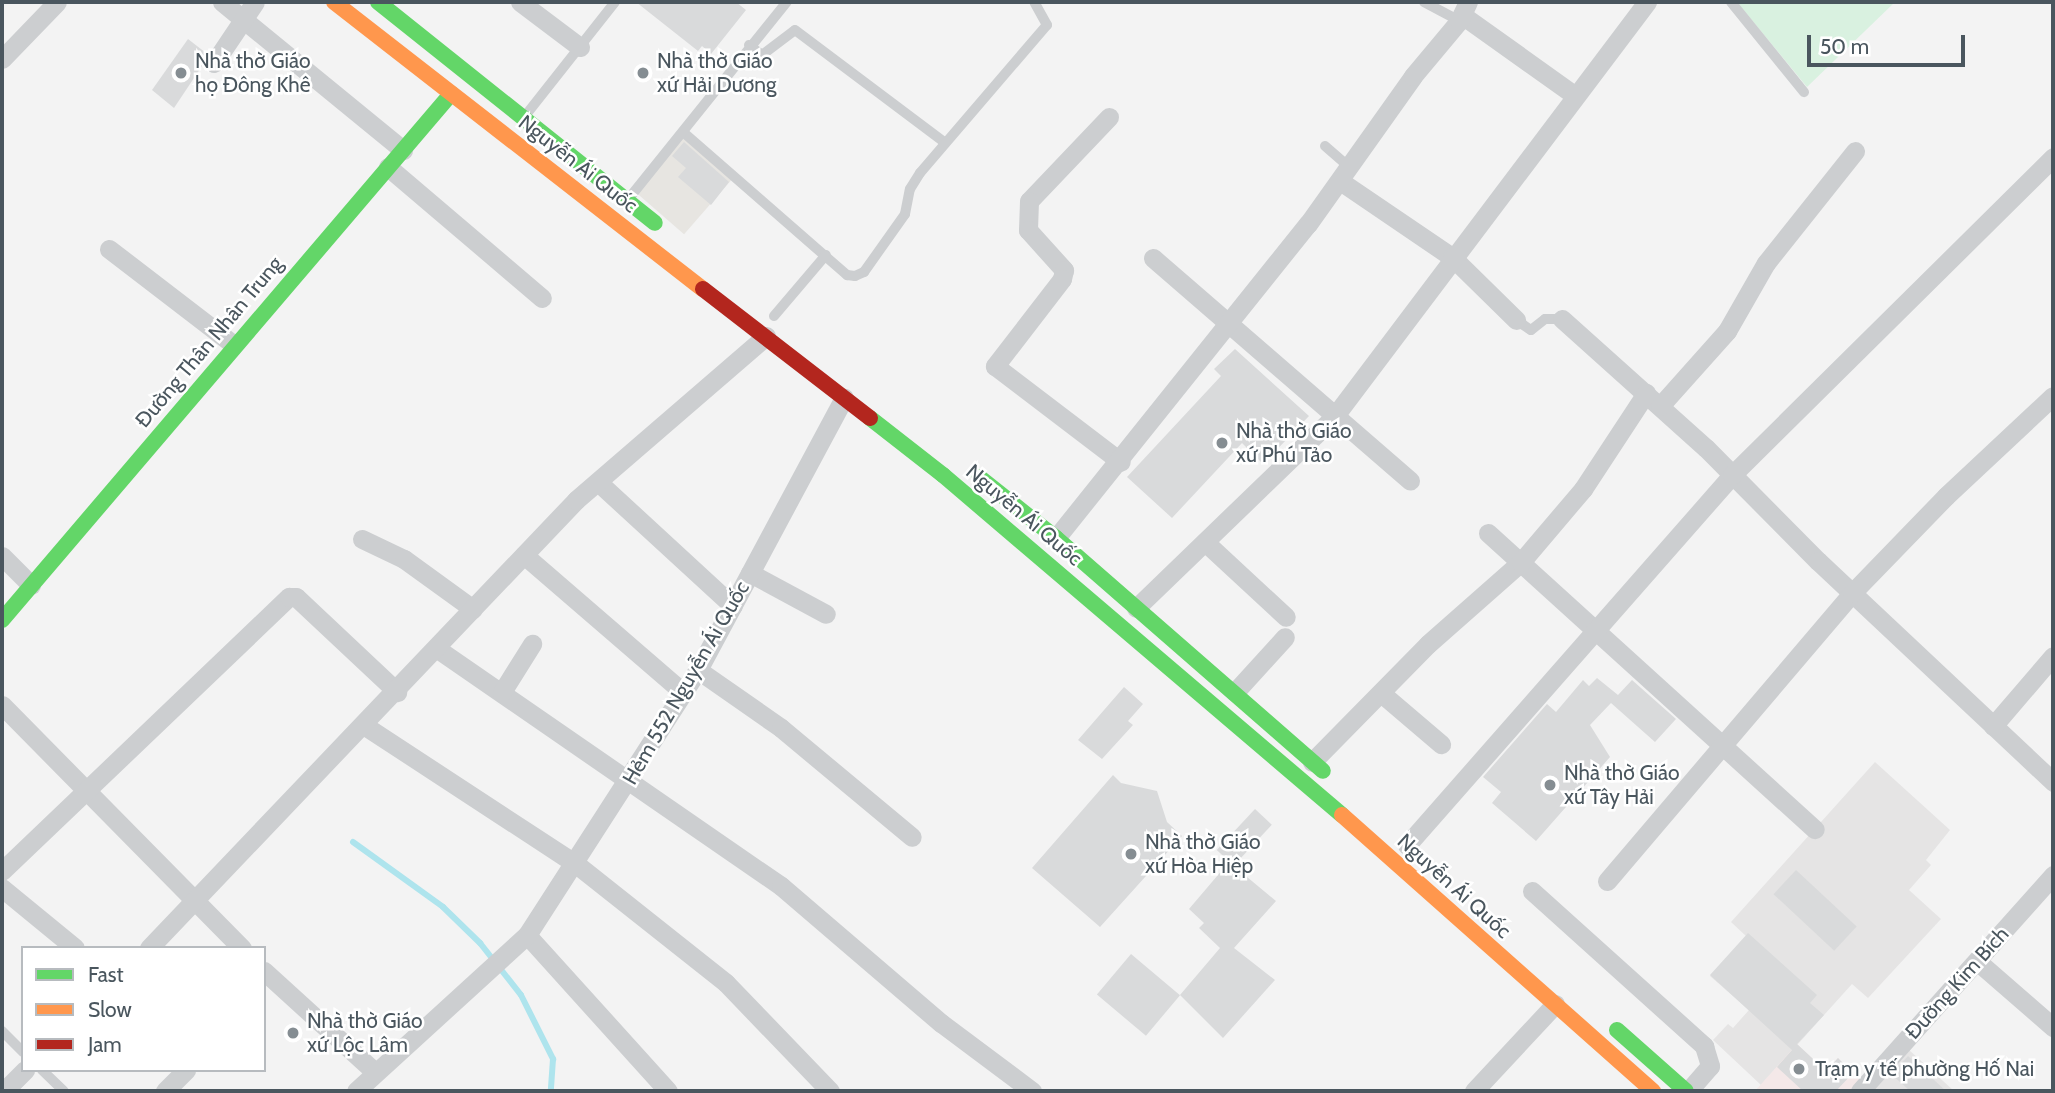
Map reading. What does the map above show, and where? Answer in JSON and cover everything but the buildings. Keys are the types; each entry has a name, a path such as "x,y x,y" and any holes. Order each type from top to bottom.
{"main road":[{"name":"Nguyễn Ái Quốc","path":"378,2 669,234"},
{"name":"Nguyễn Ái Quốc","path":"339,3 451,94 765,336 1042,556 1653,1091"},
{"name":"Đường Thân Nhân Trung","path":"2,620 233,344 451,94"},
{"name":"Nguyễn Ái Quốc","path":"969,469 1056,538 1333,780"},
{"path":"1042,556 1056,538"},
{"path":"1604,1018 1687,1091"}],"street":[{"path":"2,59 57,2"},
{"path":"222,2 249,10 404,150"},
{"path":"520,2 580,47"},
{"path":"1136,608 1334,417 1574,95 1647,2"},
{"path":"214,63 249,10"},
{"path":"1056,538 1121,462 1230,325 1463,13 1574,95"},
{"path":"1109,117 1029,201 1028,230 1064,270 1062,279 995,366 1121,462"},
{"path":"1312,762 1474,600 1521,562 1653,400 1727,331 1766,263 1855,150"},
{"path":"1407,845 1732,475 2053,158"},
{"path":"388,167 542,298"},
{"path":"1344,174 1452,257 1516,320"},
{"path":"109,249 233,344"},
{"path":"1153,258 1410,481"},
{"path":"1562,319 1653,400 1852,593 2053,782"},
{"path":"151,946 366,726 524,555 597,482 765,336"},
{"path":"1607,881 1852,593 1945,496 2053,396"},
{"name":"Hẻm 552 Nguyễn Ái Quốc","path":"356,1091 527,935 576,864 698,670 844,398"},
{"path":"597,482 733,606"},
{"path":"1488,533 1720,746 1815,829"},
{"path":"362,538 404,559 473,610"},
{"path":"1205,542 1286,617"},
{"path":"524,555 684,693"},
{"path":"2,556 32,585"},
{"path":"750,573 826,614"},
{"path":"2,871 292,596 397,692"},
{"path":"1235,692 1284,637"},
{"path":"502,692 532,644"},
{"path":"436,649 631,778 781,886 941,1023 1032,1091"},
{"path":"1993,726 2053,656"},
{"path":"698,670 781,729 912,837"},
{"path":"1381,693 1441,744"},
{"path":"2,705 240,946"},
{"path":"366,726 576,864 726,983 830,1091"},
{"name":"Đường Kim Bích","path":"1860,1091 2053,876"},
{"path":"2,888 73,946"},
{"path":"1532,891 1704,1046 1710,1066 1687,1091"},
{"path":"527,935 668,1091"},
{"path":"1977,961 2053,1027"},
{"path":"267,977 374,1072"},
{"path":"1474,1091 1555,1004"},
{"path":"4,1091 23,1072"},
{"path":"165,1091 184,1072"}],"lane":[{"path":"525,117 615,2"},
{"path":"627,201 749,45 787,2"},
{"path":"683,132 847,275 864,272 905,214 910,189 944,142 1046,25 1034,2"},
{"path":"1423,2 1463,13"},
{"path":"1731,2 1804,92"},
{"path":"749,45 762,55 795,30 944,142"},
{"path":"1325,146 1344,174"},
{"path":"774,316 826,255"},
{"path":"1516,320 1531,330 1545,318 1562,319"},
{"path":"2,1031 21,1050"},
{"path":"44,1072 64,1091"}],"shaded area":[{"path":"683,138 731,180 684,234 636,192"},
{"path":"1875,762 1950,830 1926,860 1931,865 1909,890 1941,919 1868,998 1852,984 1761,1085 1713,1040 1728,1024 1733,1028 1749,1010 1710,976 1746,936 1731,922"},
{"name":"Trạm y tế phường Hố Nai","path":"1797,1044 1826,1071 1838,1058 1860,1080 1849,1091 1755,1091"},
{"path":"1908,1049 1954,1091 1870,1091"}],"green space":[{"path":"1737,2 1895,2 1807,87"}],"waterway":[{"path":"353,842 443,907 480,943 521,995 553,1059 551,1091"}],"traffic: fast":[{"path":"378,2 655,223"},
{"path":"2,620 451,94"},
{"path":"870,418 943,475 1342,815"},
{"path":"979,477 1056,538 1323,771"},
{"path":"1617,1030 1686,1091"}],"traffic: slow":[{"path":"334,2 703,289"},
{"path":"1342,815 1653,1091"}],"traffic: jam":[{"path":"703,289 870,418"}],"place":[{"name":"Nhà thờ Giáo họ Đông Khê","path":"181,73"},
{"name":"Nhà thờ Giáo xứ Hải Dương","path":"643,73"},
{"name":"Nhà thờ Giáo xứ Phú Tảo","path":"1222,443"},
{"name":"Nhà thờ Giáo xứ Tây Hải","path":"1550,785"},
{"name":"Nhà thờ Giáo xứ Hòa Hiệp","path":"1131,854"},
{"name":"Nhà thờ Giáo xứ Lộc Lâm","path":"293,1033"},
{"name":"Trạm y tế phường Hố Nai","path":"1799,1069"}]}
